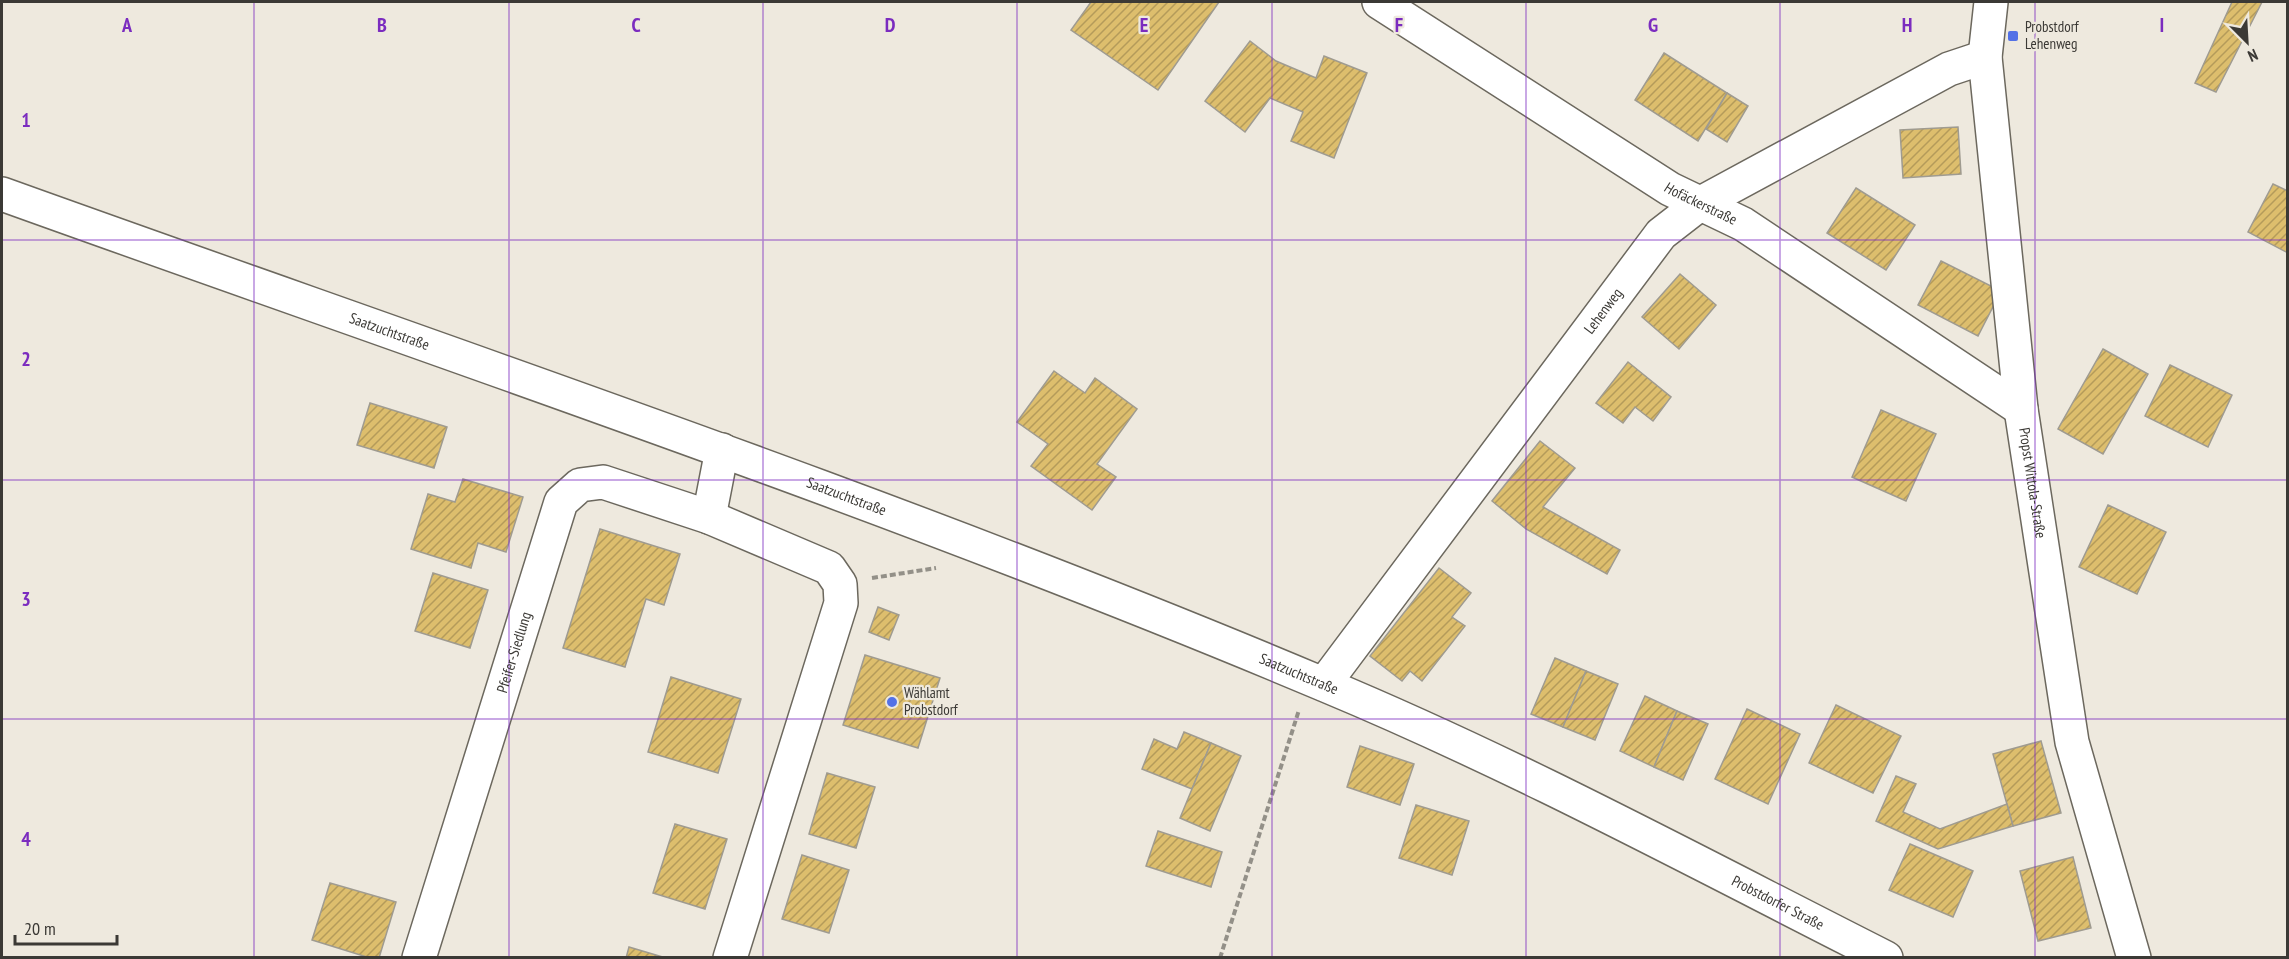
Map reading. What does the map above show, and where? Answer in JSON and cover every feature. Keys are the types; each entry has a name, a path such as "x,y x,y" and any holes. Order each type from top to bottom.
{"street":[{"name":"Hofäckerstraße","path":"1379,2 1670,189 1743,224 2021,409"},
{"name":"Propst Wittola-Straße","path":"1991,2 1985,57 2021,409 2072,742 2134,957"},
{"name":"Lehenweg","path":"1324,684 1661,234 1701,203 1949,69 1985,57"},
{"name":"Saatzuchtstraße","path":"2,194 836,490 1324,684 1474,750 1670,849"},
{"path":"709,517 722,450"},
{"name":"Pfeifer-Siedlung","path":"419,957 561,502 580,485 603,482 709,517 829,568 840,584"},
{"path":"730,957 841,603 840,584"},
{"name":"Probstdorfer Straße","path":"1670,849 1886,957"}],"path":[{"path":"840,584 939,567"},
{"path":"1220,957 1301,705 1324,684"}],"building":[{"path":"1091,2 1219,2 1158,90 1071,30"},
{"path":"2232,2 2262,2 2216,92 2195,83"},
{"path":"1250,41 1276,61 1316,78 1324,56 1367,73 1334,158 1291,141 1303,112 1270,98 1245,132 1205,101"},
{"path":"1664,53 1727,93 1698,141 1635,100"},
{"path":"1727,93 1748,106 1727,142 1706,129"},
{"path":"1958,127 1961,174 1903,178 1900,130"},
{"path":"2273,184 2288,191 2288,253 2248,232"},
{"path":"1856,188 1915,225 1886,270 1827,233"},
{"path":"1941,261 2001,291 1978,336 1918,305"},
{"path":"1680,274 1716,305 1679,349 1642,317"},
{"path":"2103,349 2148,374 2103,454 2058,429"},
{"path":"1628,362 1671,397 1653,421 1635,407 1623,423 1596,403"},
{"path":"2170,365 2232,395 2208,447 2145,416"},
{"path":"1054,371 1085,393 1095,378 1137,409 1097,464 1116,477 1092,510 1031,466 1048,444 1017,422"},
{"path":"370,403 447,427 434,468 357,445"},
{"path":"1881,410 1936,434 1906,501 1852,477"},
{"path":"1540,441 1575,468 1543,507 1620,550 1607,574 1526,529 1492,501"},
{"path":"463,479 523,497 506,552 478,543 471,568 411,549 428,494 455,502"},
{"path":"2108,505 2166,532 2137,594 2079,567"},
{"path":"600,529 680,554 664,605 646,599 625,667 563,648"},
{"path":"1439,568 1471,593 1452,617 1465,626 1422,681 1410,671 1402,681 1370,656"},
{"path":"433,573 488,590 470,648 415,631"},
{"path":"878,607 899,615 889,640 869,632"},
{"name":"Wählamt Probstdorf","path":"865,655 940,678 918,748 843,725"},
{"path":"1555,658 1586,671 1563,727 1531,714"},
{"path":"1586,671 1618,684 1595,740 1563,727"},
{"path":"671,677 741,699 718,773 648,752"},
{"path":"1645,696 1677,711 1654,767 1620,751"},
{"path":"1836,705 1901,736 1873,793 1809,763"},
{"path":"1747,709 1800,734 1768,804 1715,779"},
{"path":"1677,711 1708,724 1683,780 1654,767"},
{"path":"1184,732 1211,743 1192,789 1142,769 1154,739 1177,749"},
{"path":"2041,741 2061,813 2013,826 1993,754"},
{"path":"1211,743 1241,756 1210,831 1180,818"},
{"path":"1360,746 1414,764 1400,805 1347,787"},
{"path":"827,773 875,787 856,848 809,834"},
{"path":"1896,776 1916,784 1903,812 1940,829 2007,804 2013,826 1938,849 1876,821"},
{"path":"1416,805 1469,821 1452,875 1399,858"},
{"path":"675,824 727,839 705,909 653,893"},
{"path":"1158,831 1222,852 1211,887 1146,866"},
{"path":"1910,844 1973,871 1953,917 1889,890"},
{"path":"802,855 849,870 829,933 782,919"},
{"path":"2073,857 2091,928 2038,941 2020,871"},
{"path":"330,883 396,902 379,958 370,958 312,940"},
{"path":"629,947 666,958 626,958"}],"place":[{"name":"Probstdorf Lehenweg","path":"2013,36"},
{"name":"Wählamt Probstdorf","path":"892,702"}]}
